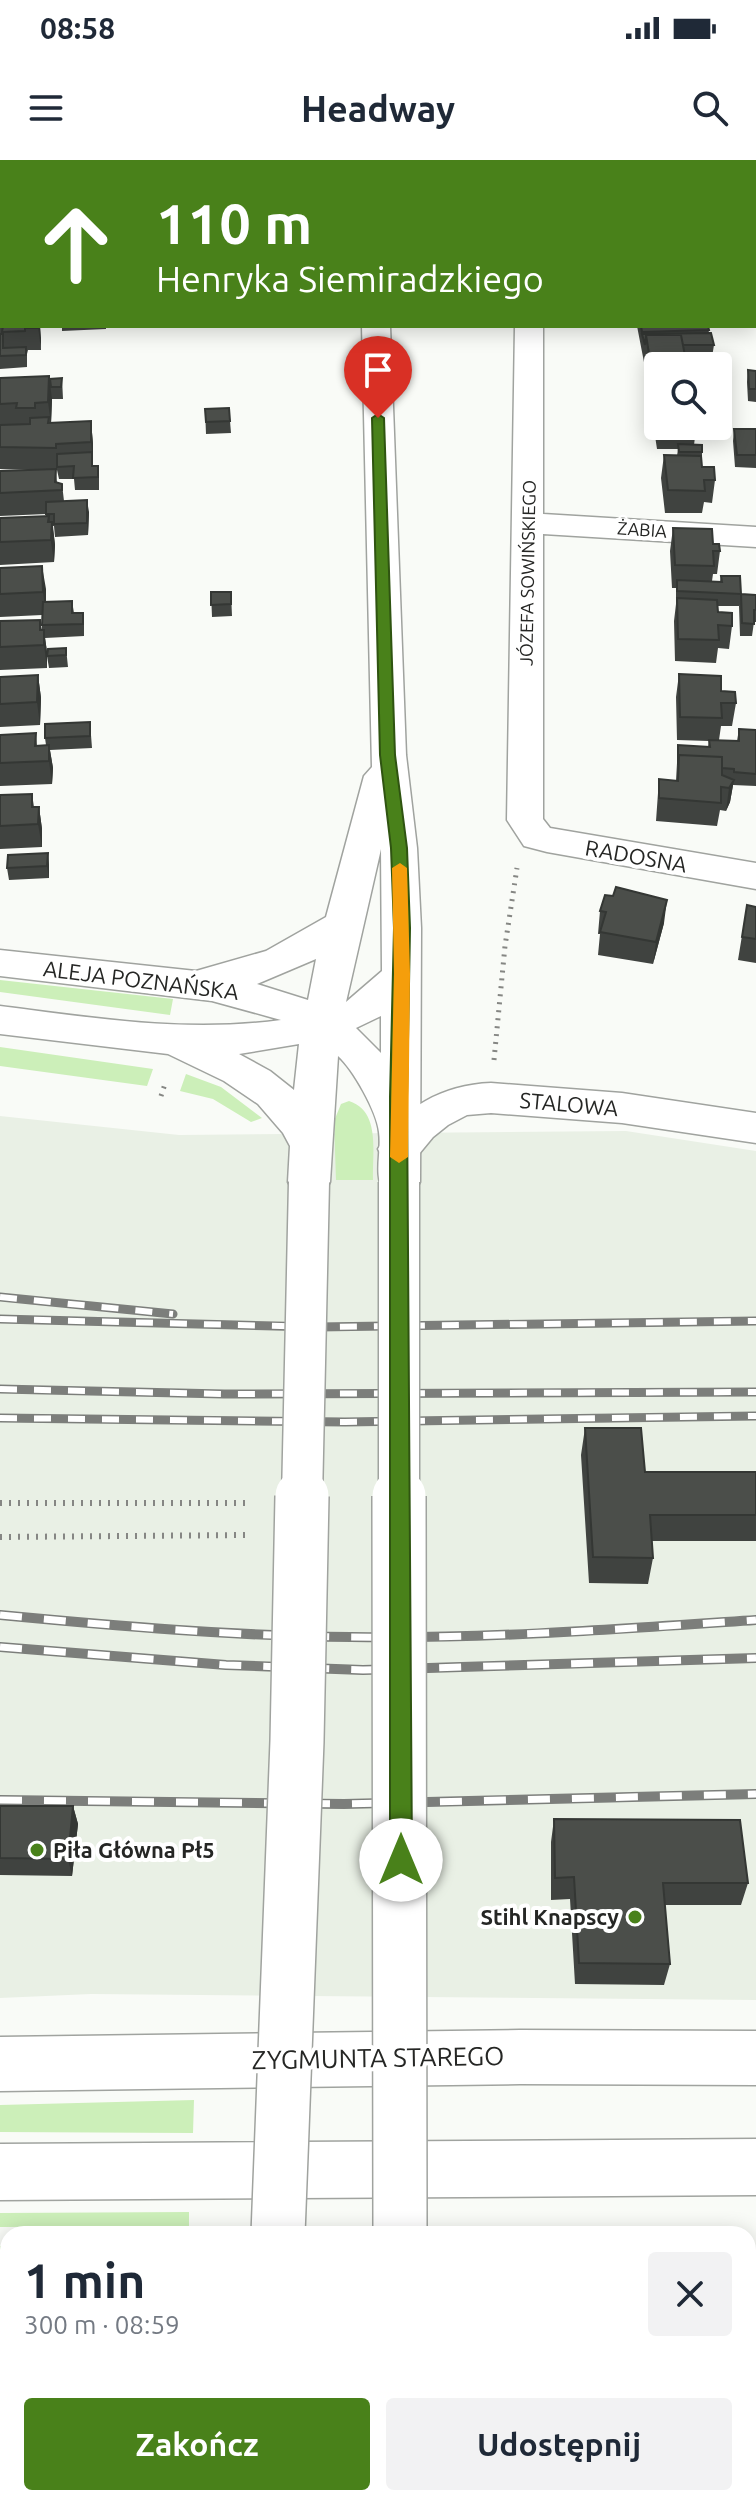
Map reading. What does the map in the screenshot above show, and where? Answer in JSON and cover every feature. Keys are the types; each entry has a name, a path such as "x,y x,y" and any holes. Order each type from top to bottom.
{"main road":[{"path":"376,328 388,755 399,848 402,974 399,1166 400,2226"},
{"name":"JÓZEFA SOWIŃSKIEGO","path":"525,820 529,328"},
{"name":"ŻABIA","path":"528,523 756,537"},
{"path":"278,2226 297,1741 310,1164 322,1025 342,925 388,755"},
{"name":"RADOSNA","path":"525,820 537,837 563,844 756,876"},
{"path":"194,984 233,978 297,955 342,925"},
{"name":"ALEJA POZNAŃSKA","path":"0,963 194,984 260,995 307,1014 357,1052 380,1081 394,1115 399,1166"},
{"name":"ALEJA POZNAŃSKA","path":"0,1020 177,1041 282,1033 322,1025 359,1012 386,993 402,974"},
{"name":"ALEJA POZNAŃSKA","path":"177,1041 263,1085 295,1114 310,1164"},
{"name":"STALOWA","path":"399,1166 408,1135 430,1116 464,1101 489,1097 604,1106 756,1128"},
{"name":"ZYGMUNTA STAREGO","path":"0,2064 505,2057 756,2058"},
{"path":"0,2172 756,2167"}],"path":[{"path":"496,1048 505,946 525,820"},
{"path":"0,1503 248,1503"},
{"path":"0,1537 247,1535"}],"shaded area":[{"path":"0,1116 179,1135 626,1131 756,1151 756,2000 91,1994 0,1998"}],"green space":[{"path":"0,980 173,999 170,1015 0,992"},
{"path":"0,1047 153,1069 147,1086 0,1066"},
{"path":"186,1074 221,1087 262,1118 251,1122 213,1099 180,1091"},
{"path":"349,1101 359,1106 370,1123 373,1134 373,1180 336,1180 334,1121 341,1104"},
{"path":"194,2100 193,2133 0,2132 0,2105"},
{"path":"189,2212 189,2226 0,2226 0,2213"}],"building":[{"path":"3,328 25,328 25,331 2,332"},
{"path":"641,328 709,330 642,332"},
{"path":"711,333 714,345 683,345 681,335 646,335 645,345 642,334"},
{"path":"0,334 3,334 3,348 26,347 26,355 0,356"},
{"path":"646,335 681,335 684,352 649,352"},
{"path":"748,370 756,371 756,389 749,389"},
{"path":"49,376 48,402 35,403 35,408 16,408 17,403 0,404 0,378"},
{"path":"62,378 61,387 51,387 50,379"},
{"path":"229,408 230,421 206,422 205,409"},
{"path":"49,417 48,423 91,421 91,442 56,444 56,448 0,447 0,425 30,424 30,418"},
{"path":"734,429 756,429 756,455 737,455"},
{"path":"678,444 702,445 702,452 679,452"},
{"path":"92,452 92,466 98,466 98,477 73,478 74,466 57,467 57,454"},
{"path":"664,455 701,456 702,467 714,467 715,480 704,480 705,491 668,490"},
{"path":"56,469 55,482 62,484 62,490 0,493 0,471"},
{"path":"87,500 87,523 54,524 54,514 46,514 46,502"},
{"path":"49,516 48,522 52,522 51,540 0,542 0,518"},
{"path":"673,528 712,529 713,544 719,544 720,551 713,551 714,566 675,565"},
{"path":"42,566 43,592 0,594 0,568"},
{"path":"721,576 740,576 741,594 677,591 677,580 722,582"},
{"path":"211,592 231,592 231,604 211,605"},
{"path":"741,594 756,595 754,624 742,623"},
{"path":"677,598 717,600 718,612 732,613 732,626 718,625 719,640 678,639"},
{"path":"72,601 72,613 83,613 83,624 42,625 43,602"},
{"path":"40,620 44,645 0,647 0,621"},
{"path":"66,648 66,655 47,656 48,649"},
{"path":"679,674 721,676 721,691 735,692 736,703 721,703 722,718 680,717"},
{"path":"38,675 37,702 0,704 0,677"},
{"path":"90,722 90,736 45,738 45,724"},
{"path":"739,729 756,730 756,774 722,768 722,757 679,755 678,765 678,745 710,747 709,740 739,741"},
{"path":"36,733 35,746 49,745 49,761 0,763 0,735"},
{"path":"679,755 722,757 722,775 734,780 729,788 721,787 721,803 659,798 659,779 678,781"},
{"path":"32,794 32,807 39,807 38,824 0,826 0,795"},
{"path":"48,853 47,866 7,868 8,855"},
{"path":"616,887 667,900 656,942 600,932 606,912 600,911 605,895 613,896"},
{"path":"747,905 756,907 756,939 742,937"},
{"path":"585,1428 641,1428 645,1472 756,1472 756,1515 650,1515 653,1558 593,1557"},
{"name":"Piła Główna Pł5","path":"0,1806 73,1806 68,1859 0,1858"},
{"path":"554,1819 740,1820 748,1883 663,1883 670,1964 579,1963 574,1877 555,1878"}],"railway":[{"path":"0,1297 173,1314"},
{"path":"0,1319 317,1327 756,1321"},
{"path":"0,1389 224,1394 756,1392"},
{"path":"0,1418 345,1422 756,1416"},
{"path":"0,1615 131,1627 351,1637 503,1635 756,1620"},
{"path":"0,1647 226,1665 363,1670 756,1658"},
{"path":"0,1800 344,1804 756,1794"}],"slow traffic":[{"path":"399,1157 400,868"}],"place":[{"name":"Piła Główna Pł5","path":"37,1850"},
{"name":"Stihl Knapscy","path":"635,1917"}],"route":[{"path":"378,418 388,755 399,848 402,928 399,1097 401,1860"}]}
